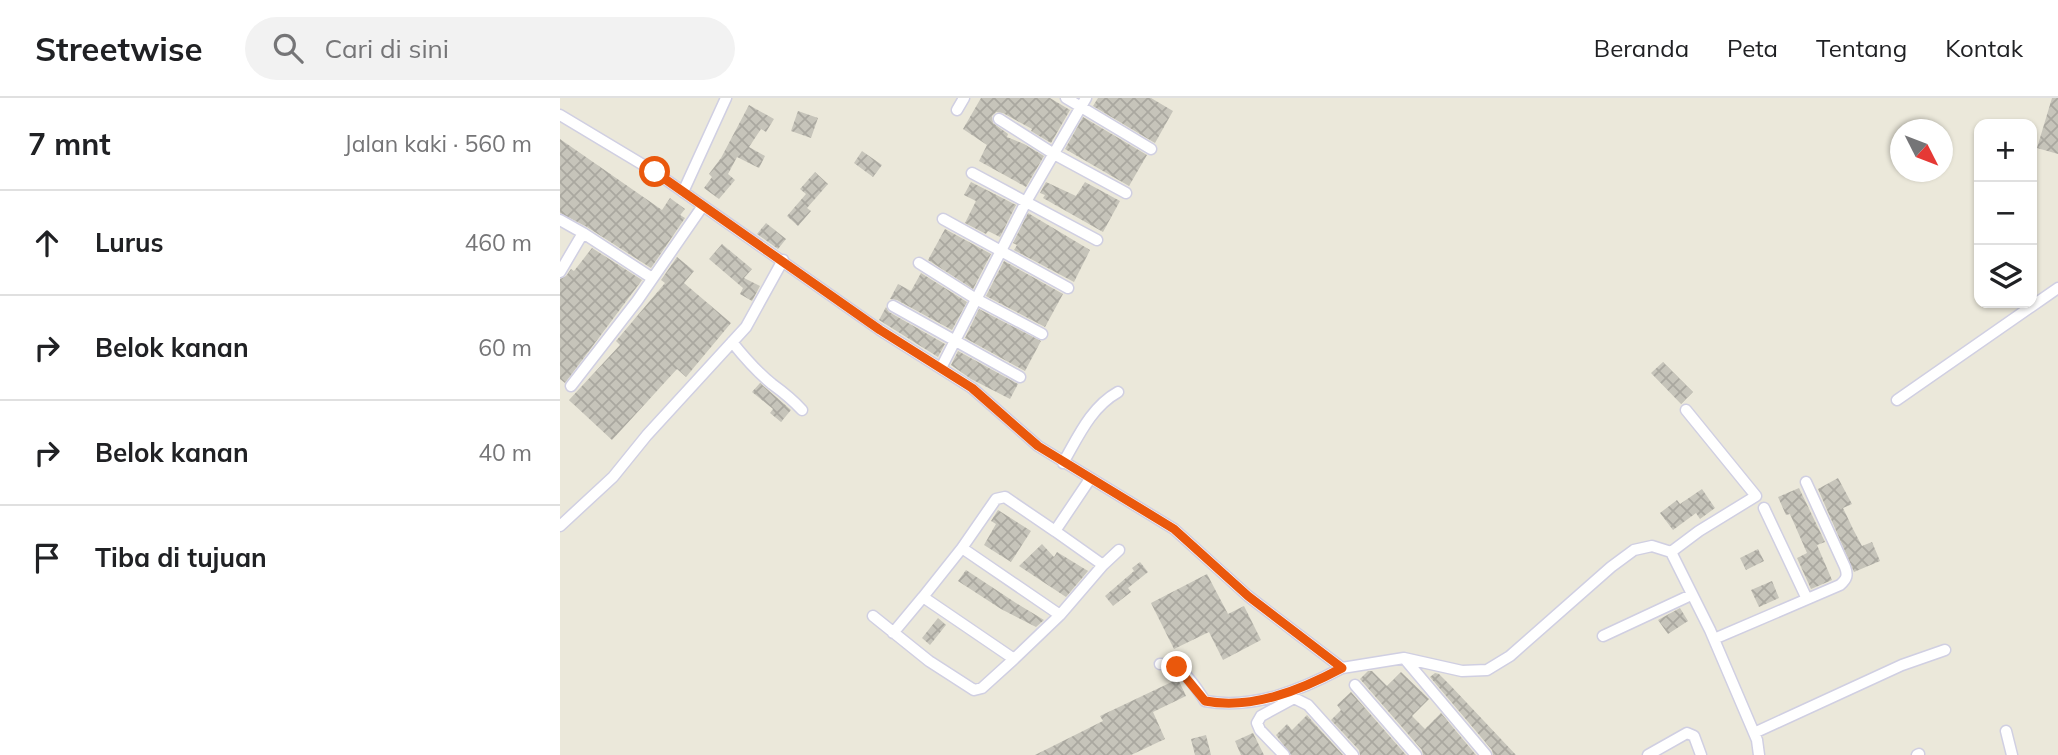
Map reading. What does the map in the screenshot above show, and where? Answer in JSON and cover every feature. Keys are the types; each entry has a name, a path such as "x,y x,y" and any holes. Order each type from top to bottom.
{"street":[{"path":"683,192 726,98"},
{"path":"957,110 964,98"},
{"path":"1066,98 1083,103 1151,149"},
{"path":"941,368 1027,200 1083,103"},
{"path":"560,115 683,192 880,330 972,388 1020,432 1063,463 1174,529 1248,596 1342,668"},
{"path":"999,119 1126,193"},
{"path":"972,173 1027,200 1097,240"},
{"path":"571,386 702,207"},
{"path":"560,219 652,278"},
{"path":"943,219 1068,288"},
{"path":"560,272 583,233"},
{"path":"560,526 613,477 647,435 746,327 783,260"},
{"path":"919,263 976,299 1042,334"},
{"path":"1897,400 2058,288"},
{"path":"893,306 1020,377"},
{"path":"732,342 747,361 771,383 787,393 802,410"},
{"path":"1063,463 1086,422 1118,392"},
{"path":"1671,552 1699,531 1756,496 1686,410"},
{"path":"1055,531 1090,479"},
{"path":"1714,639 1840,585 1846,580 1847,573 1806,482"},
{"path":"893,633 1000,497 1005,497 1103,565"},
{"path":"1764,508 1807,599"},
{"path":"1160,664 1170,663 1177,667 1205,701 1231,704 1303,688 1342,668 1404,658 1462,671 1487,670 1510,656 1611,567 1634,550 1652,546 1671,552 1714,639 1754,733 1757,754"},
{"path":"962,548 1060,615"},
{"path":"873,616 929,661 974,690 982,688 1060,615 1119,550"},
{"path":"1603,636 1691,595"},
{"path":"923,597 1014,659"},
{"path":"1754,733 1902,665 1945,650"},
{"path":"1404,658 1486,755"},
{"path":"1355,685 1416,755"},
{"path":"1284,755 1260,730 1257,723 1261,716 1294,698 1308,705 1353,755"},
{"path":"2006,731 2012,755"},
{"path":"1648,755 1688,733 1696,738 1702,755"}],"building":[{"path":"981,98 1050,98 1070,110 1051,143 1003,113 996,112 992,116 993,123 1008,134 1007,137 1044,156 1026,187 979,161 987,145 963,129"},
{"path":"1098,98 1151,98 1173,111 1155,143 1093,106"},
{"path":"2052,98 2058,98 2058,154 2037,148"},
{"path":"749,105 774,119 766,132 761,129 749,147 765,156 759,168 737,157 728,174 735,180 719,199 704,188 712,177 709,174 721,158"},
{"path":"798,111 818,118 811,138 791,131"},
{"path":"1083,117 1147,155 1129,186 1065,149"},
{"path":"560,139 662,210 670,198 685,209 680,215 685,218 651,268 560,213"},
{"path":"862,151 882,165 873,177 854,163"},
{"path":"815,172 828,184 807,208 811,211 798,226 787,216 806,194 800,189"},
{"path":"971,182 1016,205 1000,237 988,231 986,234 965,223 976,201 964,195"},
{"path":"1046,182 1076,196 1085,182 1120,201 1103,232 1043,198 1045,195 1040,193"},
{"path":"1028,213 1090,250 1074,282 1014,250 1017,245 1013,243"},
{"path":"766,223 786,239 778,249 757,234"},
{"path":"945,229 991,254 973,289 928,260"},
{"path":"722,244 752,269 744,278 760,286 752,301 740,294 743,288 709,259"},
{"path":"592,248 642,280 565,383 560,379 560,279 571,269 574,271"},
{"path":"677,257 694,271 684,283 731,323 686,377 677,369 612,440 569,400 620,345 616,341 665,283 661,280"},
{"path":"1004,261 1063,294 1045,327 986,296"},
{"path":"921,273 967,302 952,330 897,300 890,299 898,284 911,291"},
{"path":"886,307 889,312 945,344 938,357 879,320"},
{"path":"979,309 1041,341 1025,371 965,338"},
{"path":"958,351 1018,384 1010,399 971,379 951,365"},
{"path":"1663,362 1693,392 1681,404 1651,373"},
{"path":"760,383 791,410 781,422 770,413 773,409 752,392"},
{"path":"1838,478 1852,504 1843,508 1853,529 1862,546 1872,542 1880,561 1854,572 1818,489"},
{"path":"1799,488 1825,542 1817,545 1832,580 1811,589 1797,558 1807,553 1790,514 1786,515 1778,497"},
{"path":"1702,489 1715,508 1700,519 1696,513 1673,530 1660,513 1677,500 1680,504"},
{"path":"998,510 1031,531 1011,562 984,545 996,524 991,521"},
{"path":"1042,544 1054,557 1057,552 1088,571 1066,597 1019,566"},
{"path":"1758,549 1764,561 1746,570 1740,558"},
{"path":"1140,562 1148,572 1128,588 1131,592 1113,606 1105,596 1134,571 1132,568"},
{"path":"966,570 1044,620 1036,627 1001,609 958,581"},
{"path":"1207,574 1228,614 1244,606 1261,640 1223,660 1209,632 1174,649 1151,603"},
{"path":"1772,581 1779,598 1759,607 1751,590"},
{"path":"1680,608 1688,621 1668,634 1658,620"},
{"path":"938,618 946,625 930,645 922,638"},
{"path":"1368,671 1372,671 1387,686 1401,672 1429,699 1412,716 1425,729 1441,713 1476,755 1423,755 1422,750 1360,679"},
{"path":"1435,673 1450,685 1516,755 1493,755 1492,750 1430,677"},
{"path":"1178,679 1186,696 1153,712 1165,739 1131,755 1035,755 1103,721 1100,716"},
{"path":"1351,692 1406,755 1360,755 1359,750 1331,720 1341,710 1337,705"},
{"path":"1307,715 1343,755 1291,755 1276,735 1287,724 1292,730"},
{"path":"1253,733 1264,755 1241,755 1235,741"},
{"path":"1206,735 1211,755 1195,755 1191,739"}],"route":[{"path":"655,172 880,330 972,388 1038,446 1174,529 1248,596 1342,668 1303,688 1245,702 1218,704 1205,701 1177,667"}]}
